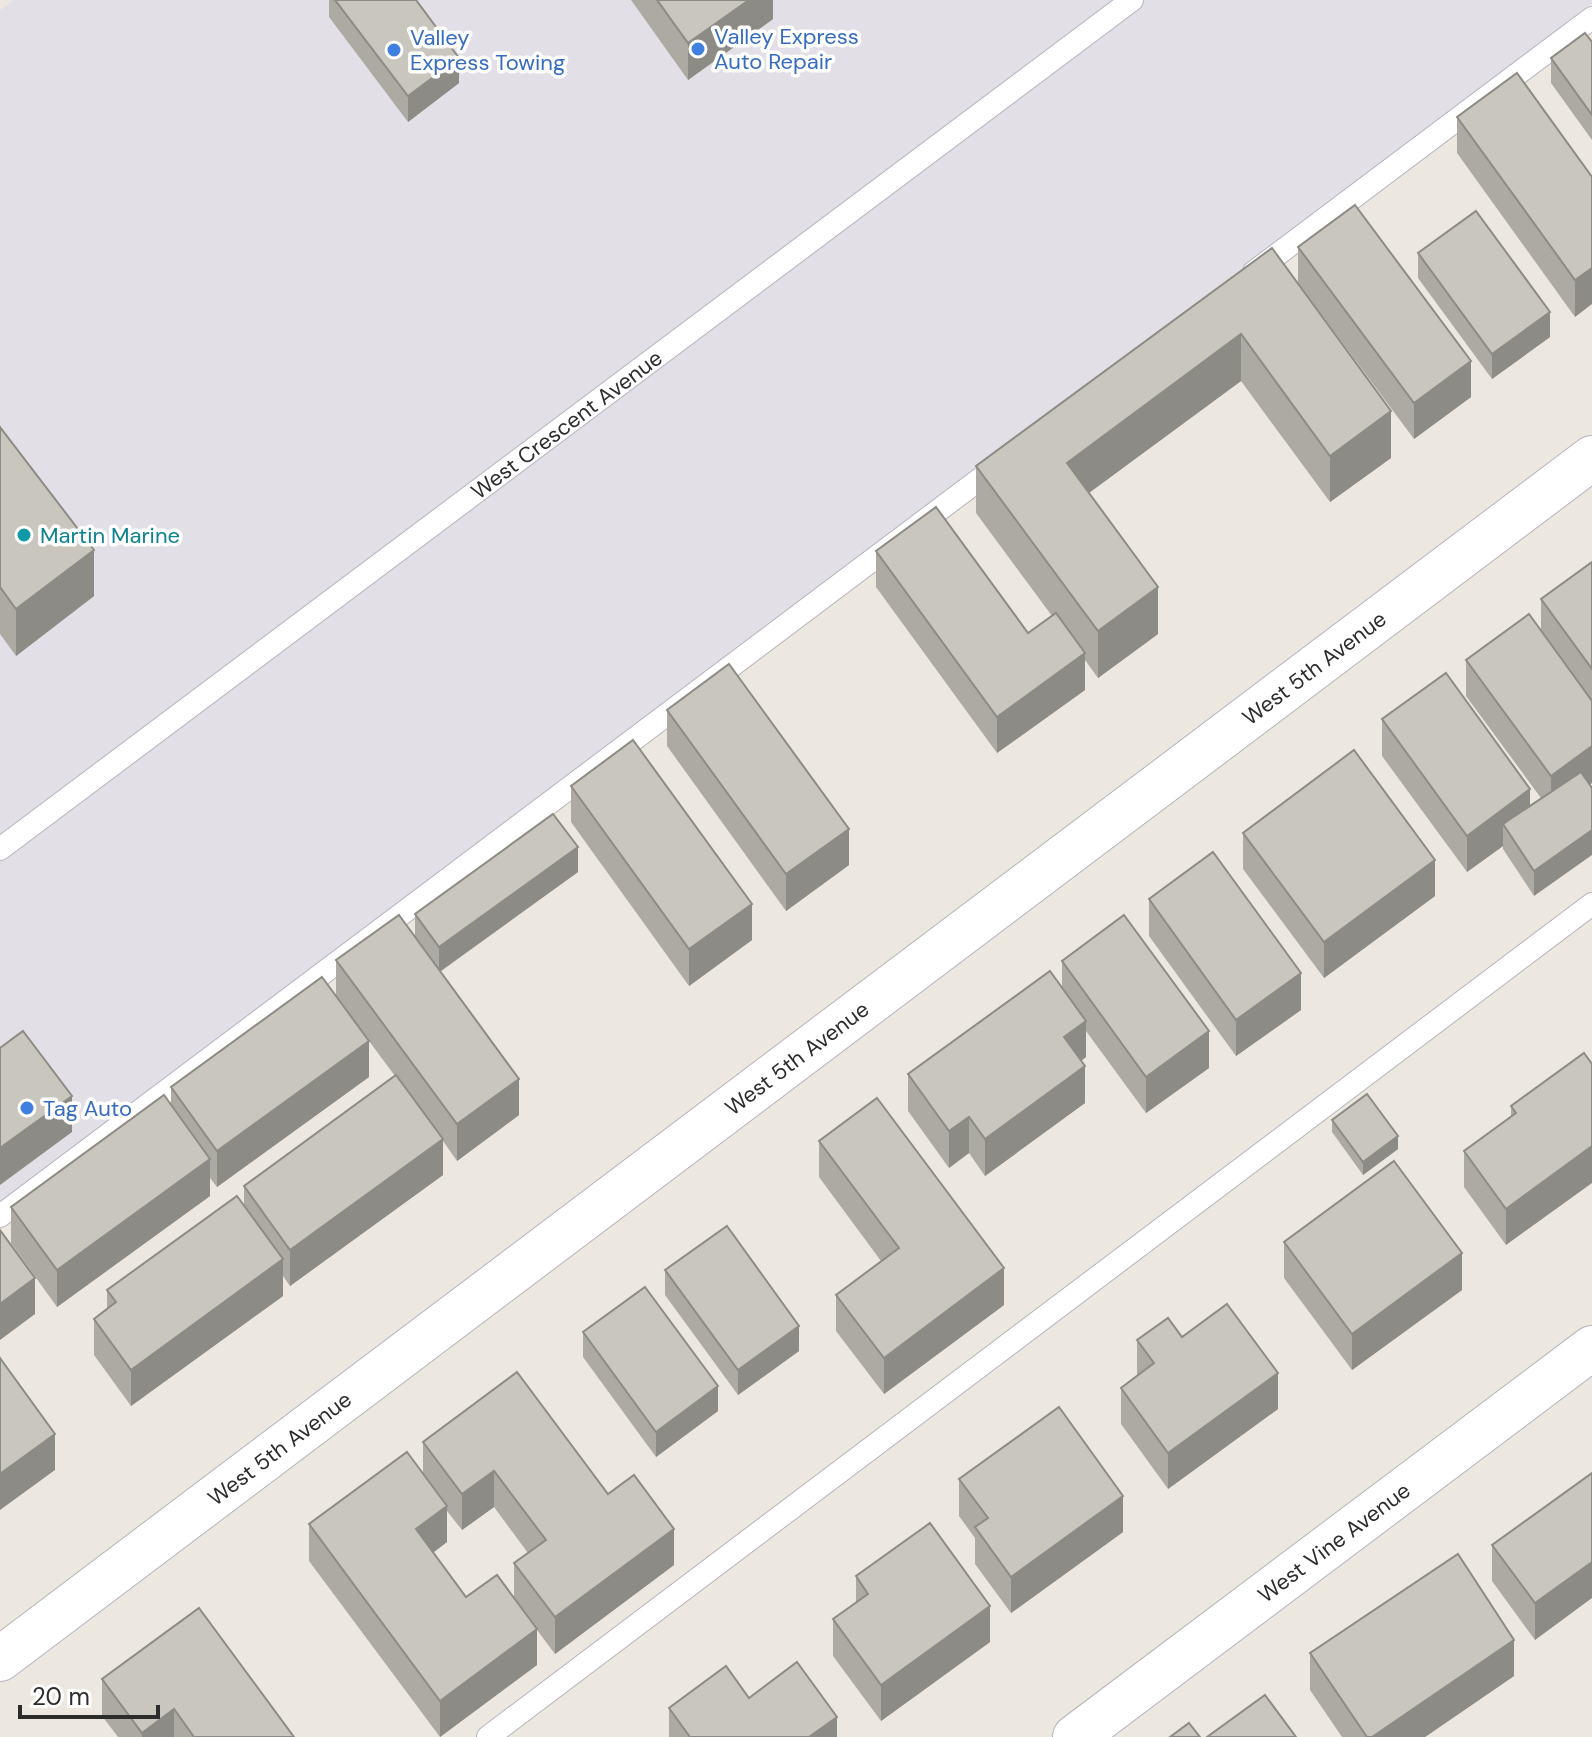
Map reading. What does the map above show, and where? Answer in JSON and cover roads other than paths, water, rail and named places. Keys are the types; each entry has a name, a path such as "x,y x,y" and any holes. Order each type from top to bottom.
{"street":[{"name":"West 5th Avenue","path":"0,1659 1592,458"},
{"name":"West Vine Avenue","path":"1075,1737 1592,1348"}],"lane":[{"name":"West Crescent Avenue","path":"0,849 1132,0"},
{"path":"1235,286 1592,18"},
{"path":"0,1216 1019,449"},
{"path":"488,1737 1592,904"}],"place":[{"name":"Valley Express Auto Repair","path":"698,49"},
{"name":"Valley Express Towing","path":"394,50"},
{"name":"Martin Marine","path":"24,535"},
{"name":"Tag Auto","path":"27,1108"}]}
